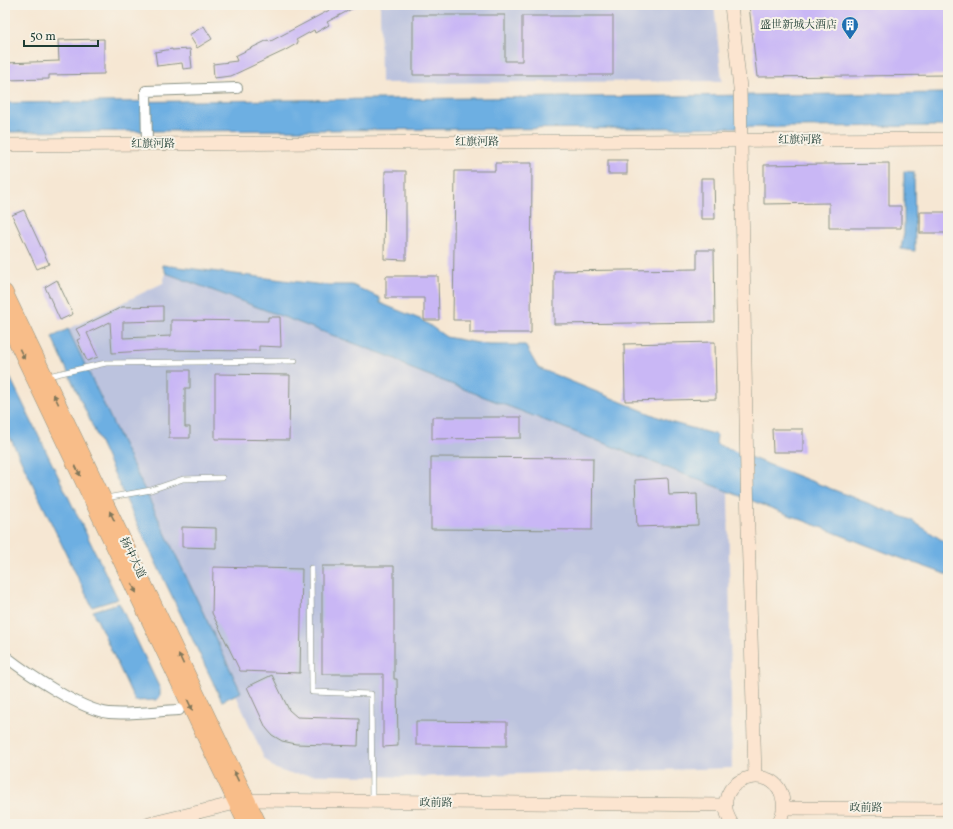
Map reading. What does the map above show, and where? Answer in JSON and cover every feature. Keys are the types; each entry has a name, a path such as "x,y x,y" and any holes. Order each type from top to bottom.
{"main road":[{"name":"扬中大道","path":"5,292 104,498 242,802 246,824"},
{"name":"扬中大道","path":"5,318 242,802 259,824"}],"street":[{"path":"731,5 740,88 748,529 755,776"},
{"path":"147,144 146,91 237,88"},
{"name":"红旗河路","path":"5,146 741,137 948,139"},
{"path":"5,656 30,675 96,710 110,713 179,710"},
{"path":"732,824 727,816 725,805 728,794 734,785 744,778 755,776 766,779 776,786 783,796 784,808 781,819 777,824"},
{"name":"政前路","path":"149,824 242,802 725,805"},
{"name":"政前路","path":"784,808 948,809"}],"lane":[{"path":"46,377 106,363 295,361"},
{"path":"104,498 151,490 183,479 222,478"},
{"path":"311,568 312,692 371,694 372,802"}],"shaded area":[{"path":"380,5 714,5 722,81 381,83"},
{"path":"166,273 396,359 407,367 728,490 732,768 408,777 290,774 274,768 264,758 236,695 241,692 68,329 163,283"}],"water":[{"path":"948,93 948,126 5,132 5,103"},
{"path":"904,171 914,172 915,251 901,249 904,233"},
{"path":"162,265 323,285 352,285 380,298 380,303 422,320 446,337 489,345 525,345 538,368 673,423 717,435 716,444 911,520 948,544 948,575 895,556 407,367 396,359 166,273"},
{"path":"68,329 241,692 222,701 128,504 52,337"},
{"path":"5,367 118,599 92,607 5,427"},
{"path":"119,603 160,689 160,696 157,700 135,701 93,611"}],"building":[{"path":"339,5 359,5 327,22 329,25 315,33 314,30 296,40 298,43 284,51 231,76 214,78 213,64 237,61 235,56 268,40 269,42"},
{"name":"盛世新城大酒店","path":"749,5 948,5 948,75 757,77"},
{"path":"413,15 505,15 505,61 522,61 522,16 613,16 613,75 413,75"},
{"path":"204,26 212,39 197,48 189,35"},
{"path":"104,39 104,74 49,75 49,79 5,80 5,63 59,61 58,40"},
{"path":"172,49 190,49 192,68 183,69 182,63 157,66 155,52"},
{"path":"608,160 627,160 627,174 608,174"},
{"path":"495,163 532,163 531,333 470,333 470,320 453,320 455,171 495,171"},
{"path":"889,163 889,206 901,206 901,228 829,228 829,203 764,204 764,165"},
{"path":"385,171 406,171 406,260 384,259"},
{"path":"701,178 714,178 715,219 701,219"},
{"path":"24,210 49,264 37,269 12,215"},
{"path":"920,212 948,212 948,233 920,233"},
{"path":"697,250 714,250 715,322 554,324 554,271 697,269"},
{"path":"386,276 438,276 439,320 424,320 424,298 386,298"},
{"path":"57,280 73,314 60,320 45,287"},
{"path":"163,306 163,321 123,322 123,338 171,336 171,320 268,321 268,317 280,317 281,347 259,346 259,351 159,350 112,353 110,322 87,333 98,357 87,361 77,340 81,338 76,329 122,307"},
{"path":"715,342 716,399 625,401 624,344"},
{"path":"169,370 190,370 190,388 185,388 185,427 190,427 190,438 169,438"},
{"path":"215,374 290,375 289,440 215,439"},
{"path":"432,417 521,417 521,438 432,439"},
{"path":"772,429 803,429 803,452 773,452"},
{"path":"431,457 593,458 592,530 431,529"},
{"path":"668,478 669,495 697,494 698,525 637,527 635,480"},
{"path":"182,527 216,528 216,548 182,547"},
{"path":"322,566 394,566 394,679 397,679 398,746 383,747 383,674 322,674"},
{"path":"213,567 302,569 300,673 240,671 212,613"},
{"path":"272,675 289,710 297,717 359,719 358,746 296,744 282,741 272,735 266,728 247,687"},
{"path":"416,721 507,722 507,746 416,745"}],"place":[{"name":"盛世新城大酒店","path":"850,40"}]}
